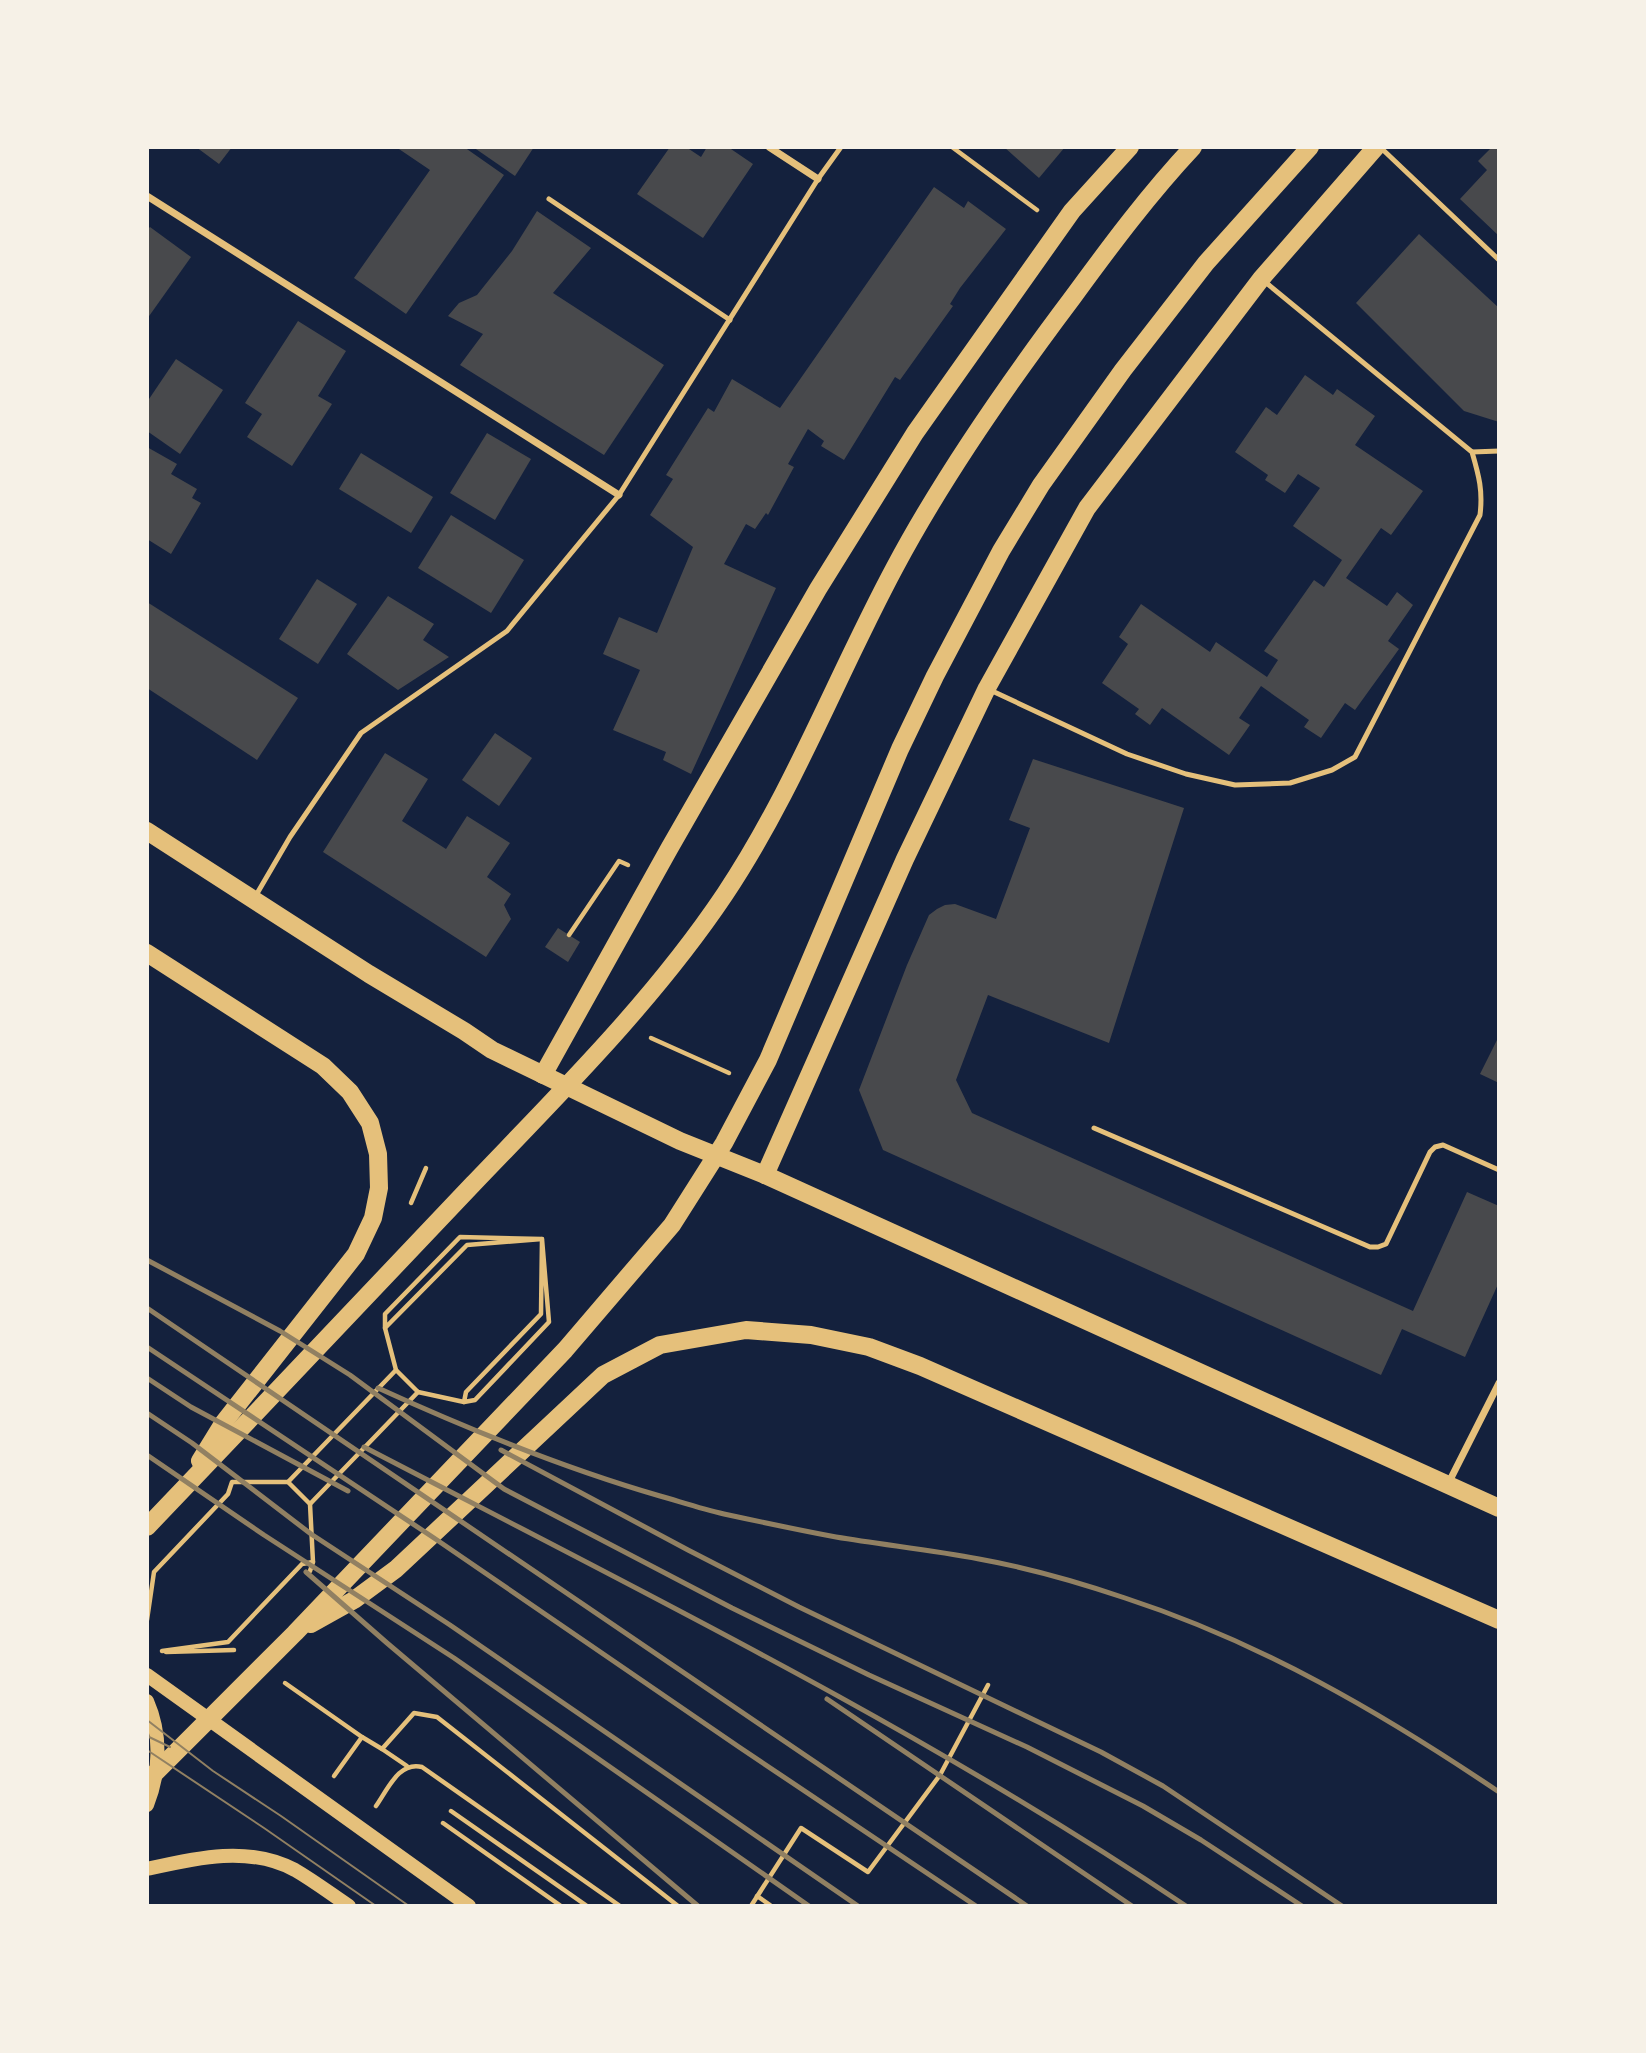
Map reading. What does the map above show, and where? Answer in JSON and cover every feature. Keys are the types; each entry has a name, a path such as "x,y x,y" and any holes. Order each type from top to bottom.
{"main road":[{"path":"543,1075 818,589 915,433 1072,211 1130,147"},
{"path":"147,1527 588,1063 702,928 756,843 895,566 976,433 1102,257 1160,183 1194,147"},
{"path":"147,1780 295,1633 565,1350 672,1225 724,1143 768,1060 900,749 1001,551 1041,485 1131,359 1206,263 1310,147"},
{"path":"765,1175 905,859 988,688 1087,509 1261,279 1378,147"},
{"path":"147,831 492,1050 680,1141 765,1175 1499,1508"},
{"path":"147,953 323,1066 350,1092 370,1123 378,1153 379,1188 373,1218 356,1254 224,1422 183,1489"},
{"path":"295,1633 354,1600 396,1569 603,1375 660,1345 746,1331 811,1335 869,1347 920,1366 1499,1620"},
{"path":"147,1675 469,1906"},
{"path":"147,1702 155,1728 158,1764 154,1789 147,1805"},
{"path":"147,1870 223,1855 265,1859 293,1869 349,1906"}],"street":[{"path":"769,147 818,179"},
{"path":"147,196 619,495"},
{"path":"1448,1485 1499,1383"}],"lane":[{"path":"253,899 290,837 360,733 506,631 619,495 818,179 841,147"},
{"path":"1378,147 1499,260"},
{"path":"549,199 730,320"},
{"path":"988,688 1127,754 1186,774 1235,785 1290,783 1332,770 1355,757 1480,515 1482,494 1472,452 1261,279"},
{"path":"1472,452 1499,451"},
{"path":"1094,1128 1370,1247 1386,1244 1430,1152 1435,1147 1443,1145 1499,1170"}],"path":[{"path":"953,147 1060,228"},
{"path":"569,935 619,862"},
{"path":"644,1035 733,1075"},
{"path":"407,1213 426,1168"},
{"path":"460,1237 542,1239"},
{"path":"542,1239 549,1322"},
{"path":"393,1322 467,1245 542,1239"},
{"path":"464,1402 467,1392 541,1314 542,1239"},
{"path":"385,1328 396,1370 418,1392 464,1402 475,1400"},
{"path":"288,1482 396,1370"},
{"path":"310,1504 382,1426 418,1392"},
{"path":"232,1482 288,1482 310,1504 313,1562 310,1572"},
{"path":"147,1620 154,1572 228,1494"},
{"path":"236,1650 160,1652 228,1642 302,1564 313,1562"},
{"path":"282,1682 407,1766"},
{"path":"751,1906 801,1828 868,1872 940,1775 988,1685"},
{"path":"382,1749 414,1713 437,1717 678,1906"},
{"path":"327,1785 362,1737"},
{"path":"369,1815 400,1771 407,1766 422,1767 620,1906"},
{"path":"451,1811 587,1906"},
{"path":"443,1823 561,1906"},
{"path":"757,1896 770,1905"}],"building":[{"path":"196,147 232,147 219,164"},
{"path":"396,147 464,147 504,175 406,314 354,278 430,170"},
{"path":"473,147 534,147 515,176"},
{"path":"670,147 686,147 701,157 707,147 728,147 753,164 703,238 637,194"},
{"path":"1004,147 1065,147 1039,178"},
{"path":"1492,147 1499,147 1499,236 1460,199 1487,170 1478,161"},
{"path":"934,187 964,208 968,201 1006,229 960,288 950,304 953,306 900,380 895,377 844,460 821,446 824,441 808,429 788,464 794,467 768,515 766,513 755,529 746,524 724,564 776,588 691,774 663,760 666,752 613,730 640,670 603,654 619,617 657,633 693,547 650,515 673,479 666,475 708,408 714,412 732,379 780,408"},
{"path":"537,211 591,248 553,293 664,365 604,455 460,365 483,334 448,316 459,303 477,295 512,251"},
{"path":"150,227 191,257 147,319 147,230"},
{"path":"1419,234 1499,308 1499,422 1464,411 1356,303"},
{"path":"298,321 346,351 318,396 332,404 292,466 247,437 262,414 245,403"},
{"path":"176,359 223,390 180,454 147,431 147,402"},
{"path":"1305,375 1333,395 1337,389 1375,416 1355,445 1423,491 1391,535 1381,528 1346,578 1387,606 1397,592 1413,605 1388,641 1399,649 1355,710 1345,703 1321,738 1304,727 1309,720 1261,686 1239,718 1250,725 1229,755 1162,708 1150,725 1135,714 1139,709 1102,683 1128,644 1119,637 1141,604 1210,652 1216,642 1267,677 1278,660 1264,651 1314,580 1324,587 1342,560 1293,526 1320,488 1298,474 1285,493 1265,480 1268,475 1235,452 1266,407 1277,415"},
{"path":"487,433 531,459 495,520 450,493"},
{"path":"147,447 177,464 171,474 197,489 192,498 201,503 171,554 147,539"},
{"path":"361,453 433,497 411,533 339,489"},
{"path":"451,515 524,560 491,613 418,568"},
{"path":"317,579 357,604 318,664 279,639"},
{"path":"388,596 434,624 423,640 449,657 398,690 347,654"},
{"path":"147,602 298,698 257,760 147,688"},
{"path":"495,733 532,758 499,806 462,780"},
{"path":"385,753 428,779 402,821 446,849 467,816 510,843 487,877 511,894 504,905 511,919 486,957 323,852"},
{"path":"1033,759 1184,808 1109,1043 988,995 956,1080 972,1113 1413,1311 1467,1192 1499,1206 1499,1282 1465,1357 1402,1329 1381,1375 883,1150 859,1090 929,915 945,905 955,904 996,919 1030,828 1009,820"},
{"path":"558,928 580,942 568,962 545,947"},
{"path":"1499,1036 1499,1083 1480,1074"}],"tram line":[{"path":"147,1720 213,1771 409,1906"},
{"path":"147,1736 170,1747"},
{"path":"147,1750 376,1906"}],"railway":[{"path":"147,1260 280,1331 350,1375 504,1489 732,1608 869,1675 1027,1747 1143,1806 1302,1906"},
{"path":"147,1308 1027,1906"},
{"path":"147,1347 976,1906"},
{"path":"147,1378 191,1407 348,1491"},
{"path":"378,1388 552,1461 700,1508 836,1537 1016,1567 1089,1586 1175,1616 1224,1636 1319,1682 1410,1735 1499,1792"},
{"path":"147,1413 192,1443 311,1534 450,1625 858,1906"},
{"path":"364,1447 678,1610 885,1722 1087,1842 1186,1906"},
{"path":"501,1450 799,1607 1101,1752 1163,1786 1342,1906"},
{"path":"147,1455 264,1535 454,1658 809,1906"},
{"path":"306,1572 698,1906"},
{"path":"827,1699 1132,1906"}]}
